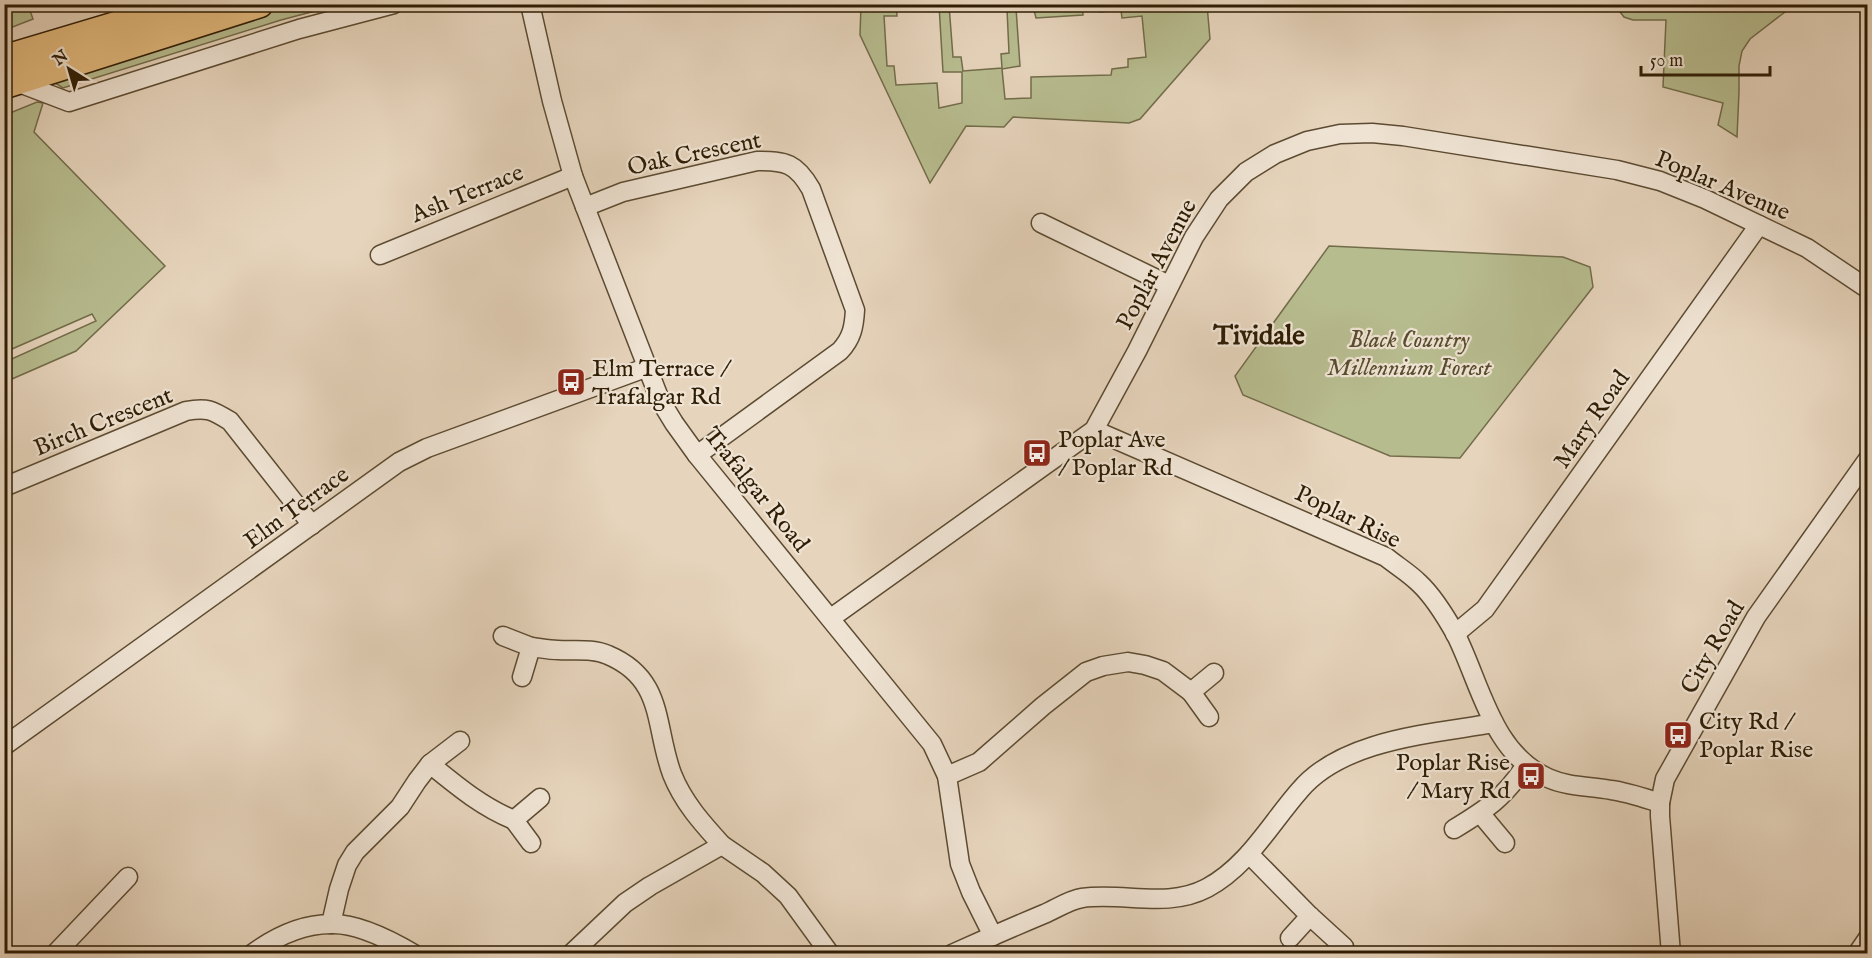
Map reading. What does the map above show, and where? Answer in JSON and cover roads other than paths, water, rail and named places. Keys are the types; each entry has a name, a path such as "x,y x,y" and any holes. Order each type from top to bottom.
{"highway":[{"path":"8,75 188,4"},
{"path":"8,75 259,4"}],"street":[{"path":"8,75 69,102 299,29 394,4"},
{"name":"Trafalgar Road","path":"530,4 552,102 573,176 660,400 698,455 932,744 946,776 960,864 993,936"},
{"name":"Poplar Avenue","path":"831,618 1094,430 1137,351 1194,237 1219,199 1246,172 1275,154 1307,141 1340,134 1403,136 1617,170 1660,181 1705,199 1807,248 1868,289"},
{"name":"Oak Crescent","path":"585,207 623,192 757,161 777,161 792,166 803,174 812,189 855,310 854,327 849,341 840,351 698,455"},
{"name":"Ash Terrace","path":"380,255 573,176"},
{"path":"1041,223 1169,285"},
{"name":"Mary Road","path":"1455,634 1485,609 1759,225"},
{"name":"Elm Terrace","path":"4,746 399,462 427,448 648,367"},
{"name":"Birch Crescent","path":"4,487 186,411 201,408 216,412 230,421 312,525"},
{"name":"Poplar Rise","path":"1094,430 1386,557 1419,583 1436,603 1455,634 1506,745 1526,765 1548,778 1573,785 1612,790 1660,803"},
{"name":"City Road","path":"1671,954 1660,803 1665,779 1755,617 1868,459"},
{"path":"503,636 531,646 556,650 589,650 606,654 636,672 655,703 666,757 683,797 700,821 722,845 763,873 788,897 830,954"},
{"path":"522,677 531,646"},
{"path":"946,776 979,762 1086,672 1103,666 1128,662 1163,671 1191,692 1209,717"},
{"path":"1191,692 1214,673"},
{"path":"952,954 1079,898 1110,896 1152,900 1177,899 1206,889 1249,854 1300,789 1323,768 1383,743 1494,723"},
{"path":"331,924 347,865 355,852 400,807 430,764 460,741"},
{"path":"430,764 466,794 513,820 531,843"},
{"path":"1454,829 1489,807 1513,785 1526,765"},
{"path":"513,820 540,798"},
{"path":"1480,813 1505,843"},
{"path":"571,954 625,903 675,870 722,845"},
{"path":"1249,854 1344,947"},
{"path":"55,954 128,877"},
{"path":"1290,938 1310,916"},
{"path":"252,954 285,934 331,924 366,930 414,954"},
{"path":"1857,954 1868,938"}],"place":[{"name":"Elm Terrace / Trafalgar Rd","path":"571,382"},
{"name":"Poplar Ave / Poplar Rd","path":"1037,453"},
{"name":"City Rd / Poplar Rise","path":"1678,735"},
{"name":"Poplar Rise / Mary Rd","path":"1531,776"}],"district":[{"name":"Tividale","path":"1259,335"}],"park label":[{"name":"Black Country Millennium Forest","path":"1409,353"}]}
